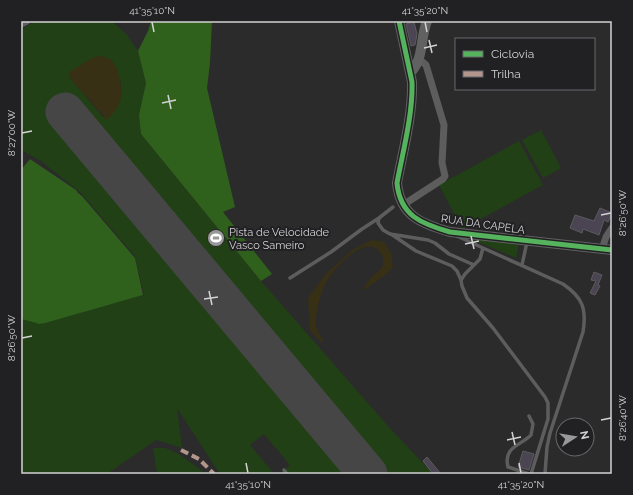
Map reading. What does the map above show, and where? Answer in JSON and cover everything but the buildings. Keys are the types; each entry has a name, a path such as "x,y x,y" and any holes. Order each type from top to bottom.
{"street":[{"path":"21,24 27,21"},
{"name":"RUA DA CAPELA","path":"399,21 410,73 412,91 397,183 400,198 416,219 429,226 448,231 607,250"},
{"path":"410,73 416,67 419,59 423,33 427,21"},
{"path":"404,205 443,179 445,176 442,163 445,132 444,121 426,64 419,59"},
{"path":"607,250 606,237 612,228"}],"lane":[{"path":"290,278 331,252 362,228 379,218 393,207"},
{"path":"379,218 378,223 383,230 416,251 452,266 462,280"},
{"path":"448,231 464,240 563,284 573,291 578,297 583,308 585,318 583,332 550,433 547,447 545,474"},
{"path":"390,234 428,240 435,243 449,254 474,265"},
{"path":"522,265 527,241"},
{"path":"483,248 480,259 465,274 462,280 462,286 467,298 493,328 548,403 548,419 530,474 508,467 507,462 507,456 510,451 531,435 533,424 529,416"},
{"path":"284,470 287,474"}],"green space":[{"path":"35,21 112,21 127,35 138,51 146,83 139,115 141,134 261,281 387,425 433,474 380,474 73,105 57,119 355,474 279,474 290,465 264,434 250,445 274,474 220,474 177,408 182,448 156,440 107,474 21,474 21,318 43,322 144,295 135,256 81,193 41,161 21,150 22,29","holes":["69,72 120,79 121,98 113,109 103,117 70,78"]},
{"path":"151,21 212,21 207,88 235,207 223,212 272,274 261,281 141,134 139,115 146,83 138,51 148,31"},
{"path":"541,130 561,168 543,178 522,140"},
{"path":"519,141 543,185 462,229 439,185"},
{"path":"30,159 76,190 135,258 143,295 45,323 38,324 21,319 21,170"},
{"path":"464,236 519,243 516,258"},
{"path":"153,448 165,448 179,454 206,474 157,474"}],"sand":[{"path":"101,56 110,59 113,63 118,73 121,86 120,102 107,120 70,78 69,72 94,57"},
{"path":"372,240 384,242 391,253 393,267 385,275 363,291 368,281 382,266 383,260 381,253 375,248 368,247 360,249 337,267 326,283 318,307 316,325 323,340 322,343 310,330 308,298 327,273 352,250"}],"runway":[{"path":"65,112 368,474"}],"marked path":[{"path":"181,450 199,459 214,474"}],"cycle path":[{"path":"399,21 412,82 411,107 397,183 399,194 408,211 422,222 450,232 612,250"}],"place":[{"name":"Pista de Velocidade Vasco Sameiro","path":"216,238"}]}
